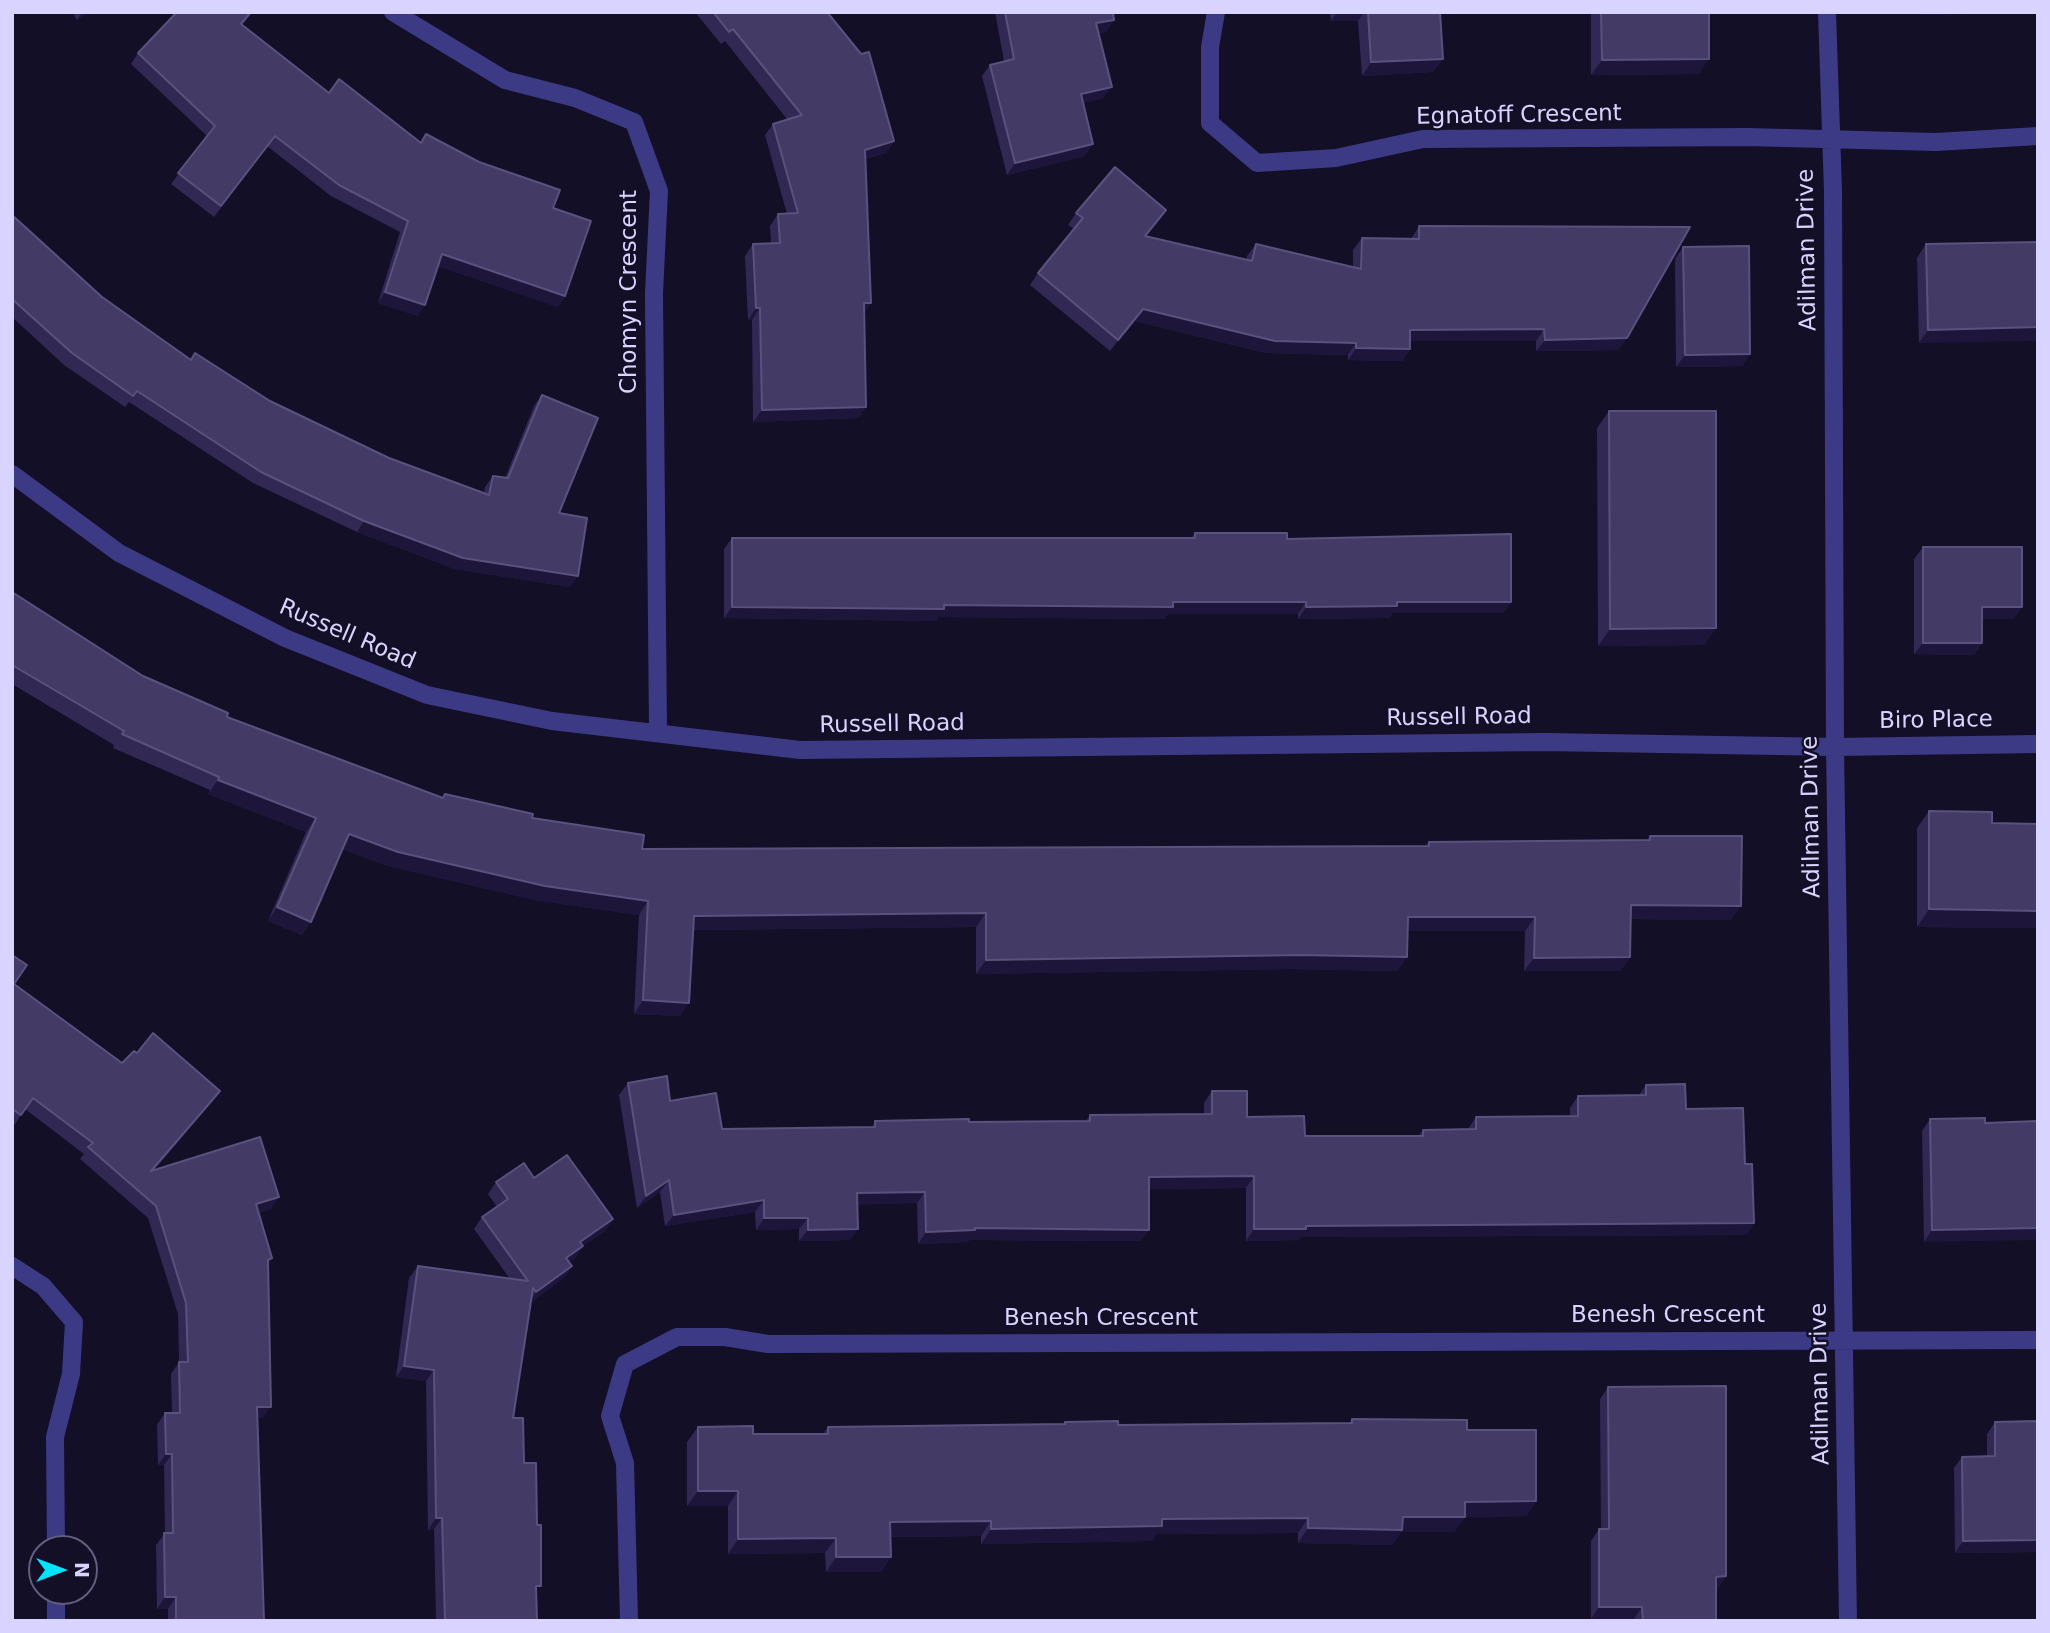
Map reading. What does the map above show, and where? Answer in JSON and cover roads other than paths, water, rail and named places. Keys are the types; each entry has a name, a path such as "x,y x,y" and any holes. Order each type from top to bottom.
{"street":[{"name":"Chomyn Crescent","path":"393,12 505,80 575,98 634,122 639,134 659,191 654,293 658,732"},
{"name":"Egnatoff Crescent","path":"1216,12 1210,47 1210,123 1257,163 1336,158 1423,139 1831,138"},
{"name":"Adilman Drive","path":"1827,12 1831,138 1835,747 1848,1621"},
{"path":"1831,138 1936,142 2038,136"},
{"name":"Russell Road","path":"12,474 119,553 285,638 427,695 552,721 800,750 1532,742 1835,747"},
{"name":"Biro Place","path":"1835,747 2038,744"},
{"path":"12,1266 43,1286 74,1322 71,1374 55,1437 56,1535"},
{"name":"Benesh Crescent","path":"629,1621 625,1463 610,1416 625,1364 677,1337 725,1337 768,1345 2038,1340"}]}
